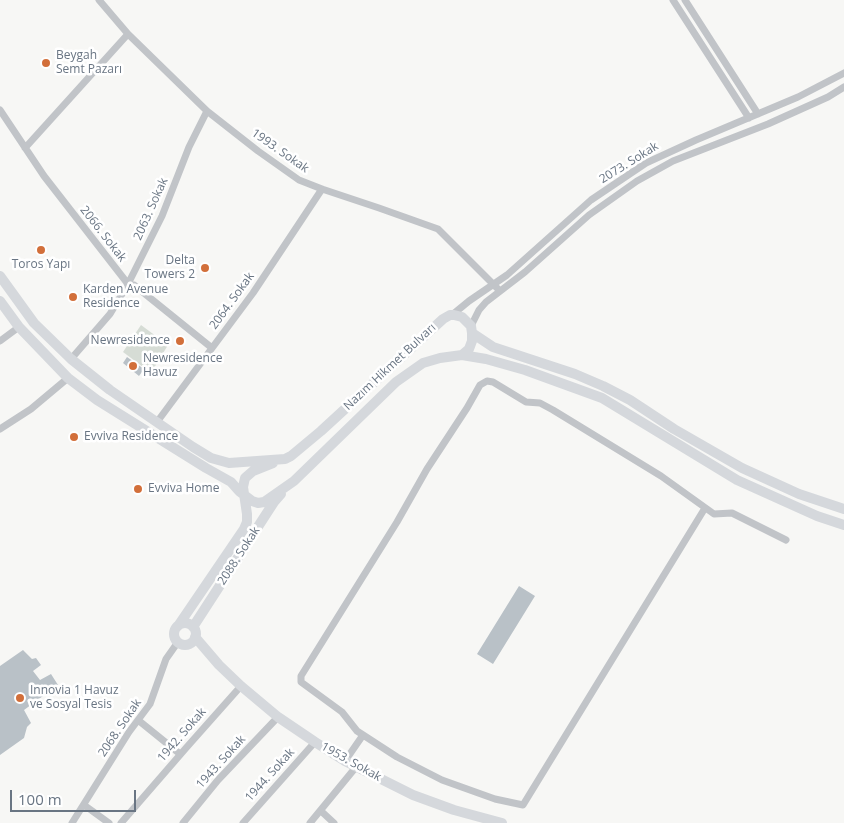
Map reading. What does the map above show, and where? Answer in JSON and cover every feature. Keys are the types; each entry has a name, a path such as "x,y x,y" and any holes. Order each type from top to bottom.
{"main road":[{"name":"Nazım Hikmet Bulvarı","path":"0,276 34,323 71,359 110,390 194,447 211,458 228,463 291,456 321,431 443,319 452,315"},
{"name":"Nazım Hikmet Bulvarı","path":"0,301 19,327 68,378 97,400 231,482 252,501 264,502 288,486 396,382 423,363 462,355 486,359 525,370 602,398 736,480 817,516 844,525"},
{"path":"452,315 462,317 471,329 493,347 575,374 603,386 630,400 674,429 742,468 799,494 844,509"},
{"path":"19,327 34,323"},
{"path":"462,355 469,349 472,342 471,329"},
{"path":"178,626 184,623 190,625 188,638 174,636 174,632 178,626 244,529 247,522 247,514 244,482 248,474 285,458"},
{"name":"2088. Sokak","path":"188,638 274,502 288,486"},
{"name":"1953. Sokak","path":"188,638 278,717 356,767 413,795 498,823"}],"street":[{"name":"1993. Sokak","path":"99,0 128,34 207,111 258,151 299,180 322,190 438,229 500,291"},
{"path":"673,0 749,118"},
{"path":"684,0 758,114"},
{"path":"25,148 128,34"},
{"name":"2073. Sokak","path":"452,315 468,301 507,275 591,200 646,163 798,97 844,73"},
{"name":"2073. Sokak","path":"471,329 479,310 486,302 525,272 589,216 619,193 673,161 768,124 844,88"},
{"name":"2066. Sokak","path":"0,110 44,176 128,284 134,285 212,348"},
{"name":"2063. Sokak","path":"71,359 110,314 128,284 162,216 189,147 207,111"},
{"name":"2064. Sokak","path":"157,422 253,293 322,190"},
{"path":"0,341 19,327"},
{"path":"0,429 31,409 68,378"},
{"path":"705,508 524,805 495,799 442,780 397,757 356,731 342,712 301,682 302,676 428,469 480,385 486,381 493,382 526,402 540,403 553,410 668,481 714,514 732,513 786,540"},
{"name":"2068. Sokak","path":"72,823 129,732 150,704 166,658 188,638"},
{"name":"1942. Sokak","path":"121,823 241,686"},
{"name":"1943. Sokak","path":"183,823 218,780 278,717"},
{"path":"138,720 180,754"},
{"path":"345,760 363,735"},
{"name":"1944. Sokak","path":"243,823 315,742"},
{"path":"310,823 356,767"},
{"path":"84,805 109,823"},
{"path":"321,811 334,823"}],"shaded area":[{"path":"141,325 168,345 151,373 123,352"},
{"name":"Newresidence Havuz","path":"127,357 144,369 139,376 123,363"},
{"path":"519,586 535,596 493,664 477,654"},
{"name":"Innovia 1 Havuz ve Sosyal Tesis","path":"23,650 32,659 36,658 41,665 33,671 40,680 51,674 58,685 24,710 31,723 27,727 24,738 0,755 0,666"}],"place":[{"name":"Beygah Semt Pazarı","path":"46,63"},
{"name":"Toros Yapı","path":"41,250"},
{"name":"Delta Towers 2","path":"205,268"},
{"name":"Karden Avenue Residence","path":"73,297"},
{"name":"Newresidence","path":"180,341"},
{"name":"Newresidence Havuz","path":"133,366"},
{"name":"Evviva Residence","path":"74,437"},
{"name":"Evviva Home","path":"138,489"},
{"name":"Innovia 1 Havuz ve Sosyal Tesis","path":"20,698"}]}
